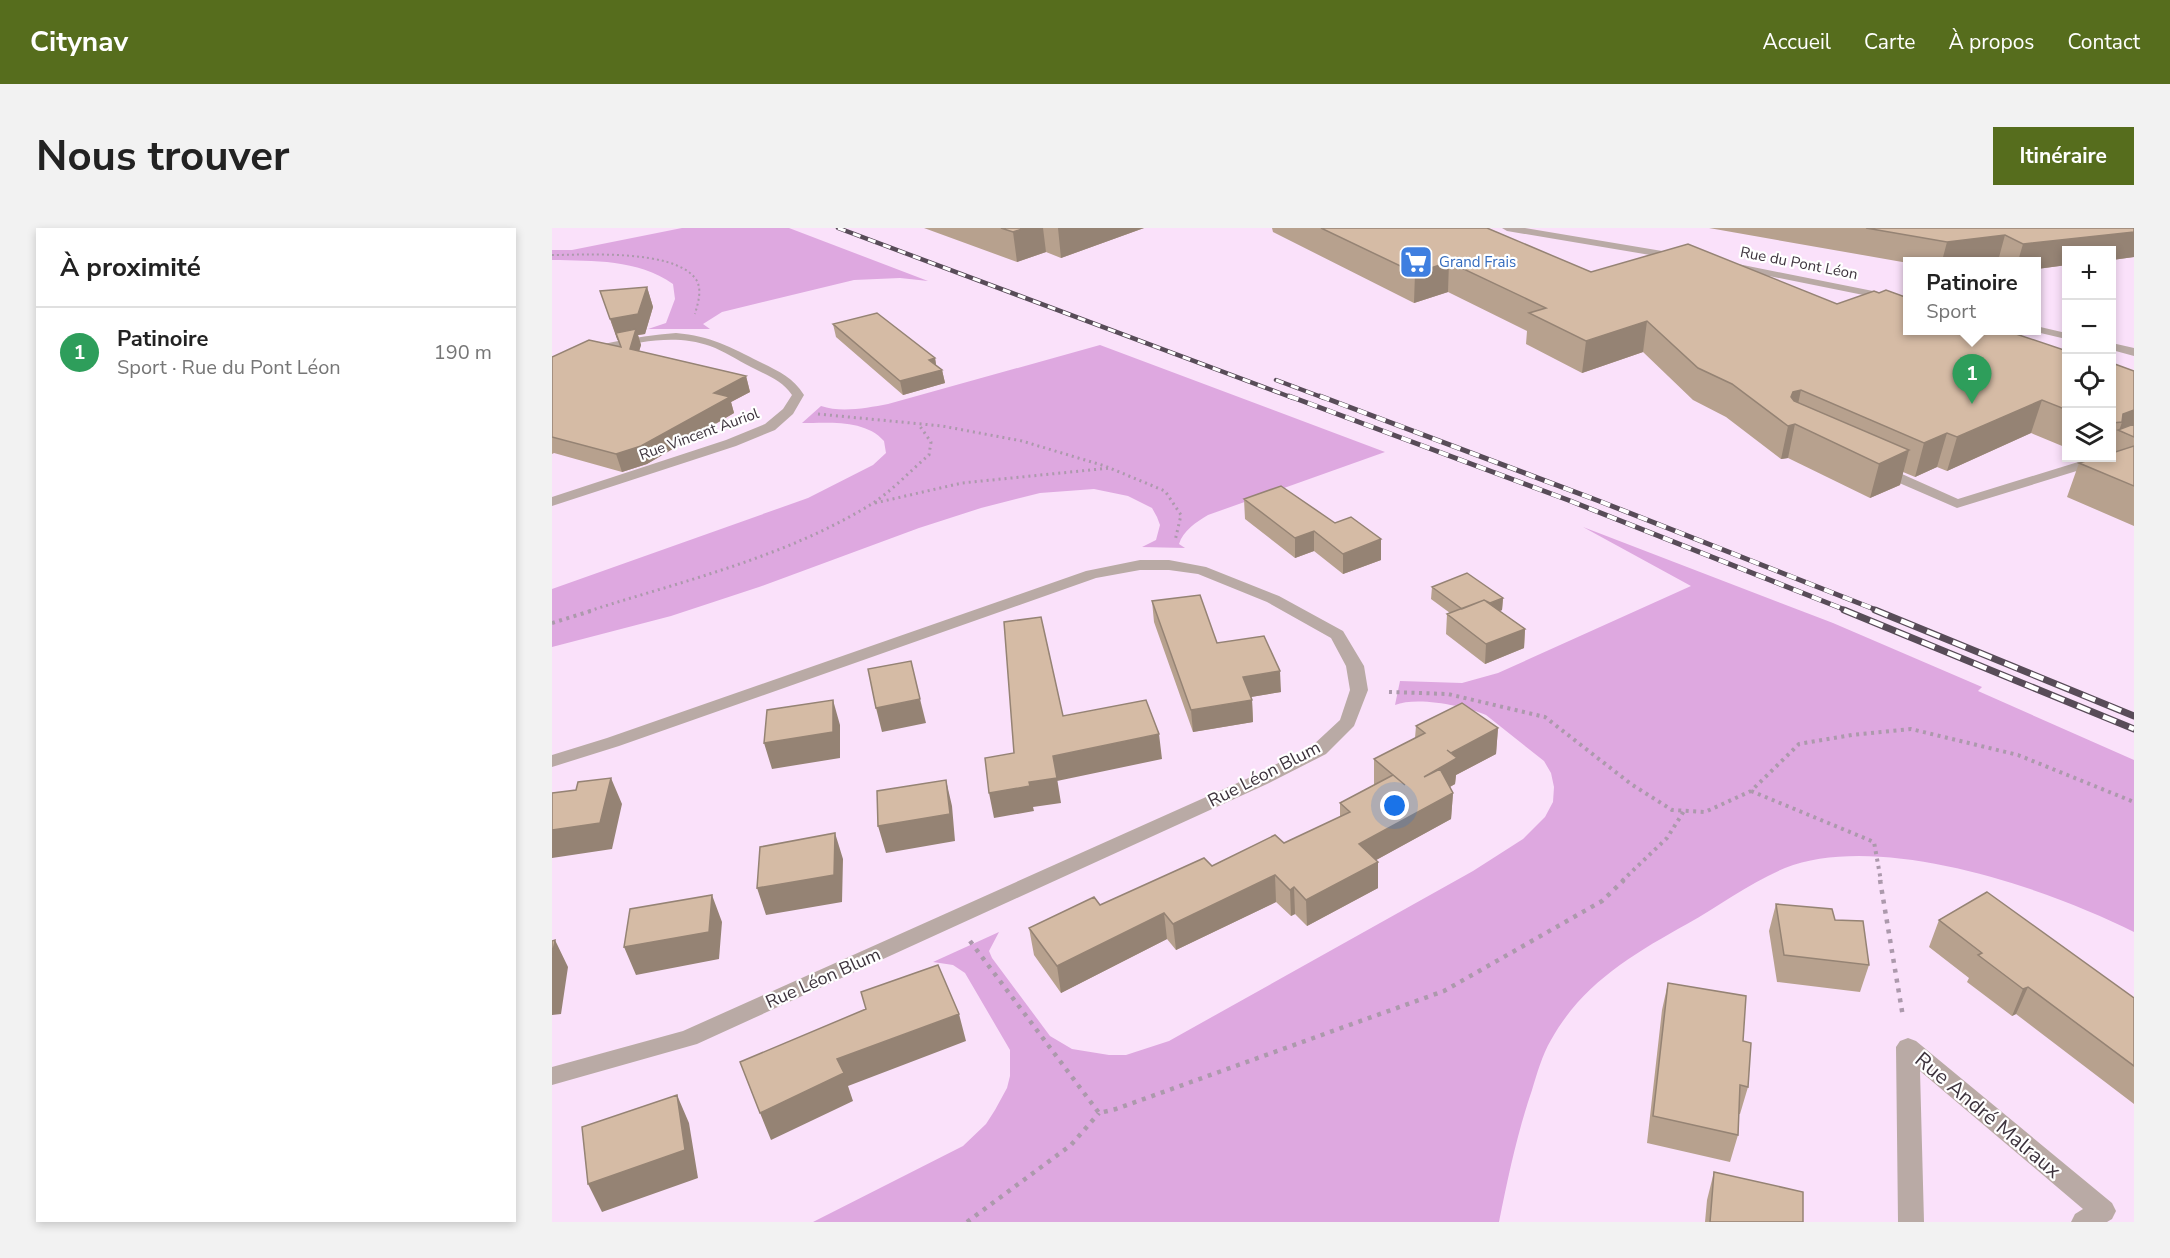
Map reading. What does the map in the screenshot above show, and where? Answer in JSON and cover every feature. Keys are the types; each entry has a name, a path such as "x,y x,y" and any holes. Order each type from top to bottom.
{"street":[{"path":"1507,228 1695,260"},
{"name":"Rue du Pont Léon","path":"1718,264 1903,300"},
{"path":"2041,330 2062,335"},
{"path":"552,361 603,346 668,338 713,342 790,382 798,395 788,411"},
{"path":"2116,348 2134,352"},
{"name":"Rue Vincent Auriol","path":"552,502 770,427 788,411"},
{"path":"1865,462 1958,504 2091,462"},
{"path":"552,761 613,742 1092,574 1140,565 1169,565 1201,570 1273,599 1337,635 1355,666 1359,690"},
{"name":"Rue Léon Blum","path":"552,1076 689,1038 1260,780 1319,750 1348,722 1359,690"},
{"name":"Rue André Malraux","path":"1908,1047 1911,1222"},
{"name":"Rue André Malraux","path":"1908,1047 2103,1211 2084,1222"}],"path":[{"path":"552,255 608,255 659,260 685,269 695,279 699,298 694,319 668,338"},
{"path":"788,411 918,424 1022,441 1110,468 1165,491 1181,515 1169,565"},
{"path":"872,504 929,455 931,442 918,424"},
{"path":"552,623 742,562 824,530 872,504 916,489 981,478 1110,468"},
{"path":"1359,690 1448,694 1545,717 1631,784 1672,810 1705,812 1750,791 1799,744 1852,735 1911,729 2018,755 2134,802"},
{"path":"1750,791 1874,842 1908,1047"},
{"path":"968,1222 1071,1145 1099,1113 1116,1109 1444,991 1602,901 1667,838 1684,811"},
{"path":"954,919 1099,1113"}],"shaded area":[{"path":"682,228 789,228 928,281 900,278 854,280 722,312 703,324 710,329 648,329 666,323 675,299 673,284 645,270 615,263 552,260 552,250 572,250"},
{"path":"1100,345 1385,452 1208,515 1184,535 1179,544 1185,548 1142,547 1156,540 1160,525 1152,508 1128,496 1094,489 1040,493 981,508 919,528 759,587 671,616 552,647 552,589 808,498 873,465 886,453 884,441 867,429 846,424 802,423 821,406 845,409 888,404"},
{"path":"1583,527 1833,623 1982,687 1978,691 2134,760 2134,932 2056,898 1962,870 1914,860 1867,856 1824,858 1785,868 1747,887 1628,959 1610,972 1578,1002 1564,1020 1542,1058 1517,1139 1499,1222 813,1222 963,1146 986,1124 1007,1088 1010,1076 1010,1050 965,973 953,965 933,962 999,932 989,951 992,958 1050,1036 1072,1049 1109,1055 1126,1055 1169,1041 1473,871 1523,839 1545,817 1553,802 1554,787 1551,773 1544,761 1486,715 1441,703 1416,701 1395,705 1400,681 1462,683 1498,673 1691,586"}],"building":[{"path":"1001,228 1025,228 1013,232"},
{"path":"1321,228 1487,228 1591,272 1688,244 1837,304 1874,291 1879,293 1886,290 1903,296 1903,335 2019,335 2062,349 2062,408 2042,400 1957,437 1947,433 1924,443 1801,390 1793,392 1791,397 1794,401 1909,450 1879,464 1795,424 1788,426 1732,384 1698,368 1647,321 1586,341 1529,313 1546,308 1449,262 1415,273"},
{"path":"1866,228 2134,228 2134,232 2023,244 2005,235 1947,242"},
{"path":"647,287 638,314 610,319 600,291"},
{"path":"877,313 935,358 929,360 942,370 900,381 833,324"},
{"path":"636,329 630,349 746,376 714,393 730,397 641,446 616,454 552,437 552,357 589,340 621,347 616,333"},
{"path":"2116,364 2134,371 2134,410 2123,414 2122,422 2116,423"},
{"path":"2134,424 2134,437 2118,430"},
{"path":"2134,446 2134,486 2079,463 2116,462 2116,452"},
{"path":"1281,486 1335,523 1351,517 1381,539 1343,554 1314,531 1295,538 1244,499"},
{"path":"1467,573 1503,598 1490,603 1484,600 1462,609 1432,587"},
{"path":"1200,595 1217,643 1264,636 1280,671 1243,677 1252,700 1191,710 1152,601"},
{"path":"1484,600 1525,629 1486,644 1447,614"},
{"path":"1041,617 1063,716 1146,700 1159,734 1053,756 1057,778 1029,782 1030,786 989,793 985,758 1014,753 1004,622"},
{"path":"911,661 920,699 876,708 868,669"},
{"path":"833,700 833,732 764,743 767,710"},
{"path":"1462,703 1498,728 1451,753 1447,750 1457,758 1424,777 1440,769 1453,793 1359,844 1378,862 1306,900 1294,887 1290,890 1275,875 1173,924 1164,913 1057,966 1029,928 1094,897 1100,905 1204,858 1212,866 1275,835 1284,843 1350,812 1340,803 1393,775 1405,785 1374,759 1425,733 1416,726"},
{"path":"611,778 600,823 552,830 552,793 576,790 578,782"},
{"path":"946,780 950,814 878,826 877,791"},
{"path":"835,833 834,875 757,888 760,847"},
{"path":"1987,892 2134,998 2134,1066 2028,987 2023,989 1978,955 1982,953 1939,920"},
{"path":"712,895 709,932 624,947 630,909"},
{"path":"1776,904 1832,909 1835,920 1863,921 1869,965 1784,955"},
{"path":"555,940 552,957 552,941"},
{"path":"938,965 959,1014 837,1059 844,1073 760,1113 740,1062 866,1009 861,992"},
{"path":"1668,983 1746,996 1743,1041 1751,1043 1748,1087 1740,1085 1738,1135 1653,1116"},
{"path":"677,1095 685,1150 588,1184 582,1127"},
{"path":"1714,1172 1803,1192 1803,1222 1710,1222"}],"railway":[{"path":"838,228 1293,398"},
{"path":"1276,380 1324,398"},
{"path":"1289,396 1568,500 1848,611"},
{"path":"1320,396 1599,501 1879,611"},
{"path":"1844,610 2134,729"},
{"path":"1875,610 2134,716"}],"place":[{"name":"Grand Frais","path":"1416,262"},
{"name":"Patinoire","path":"1972,404"}]}
